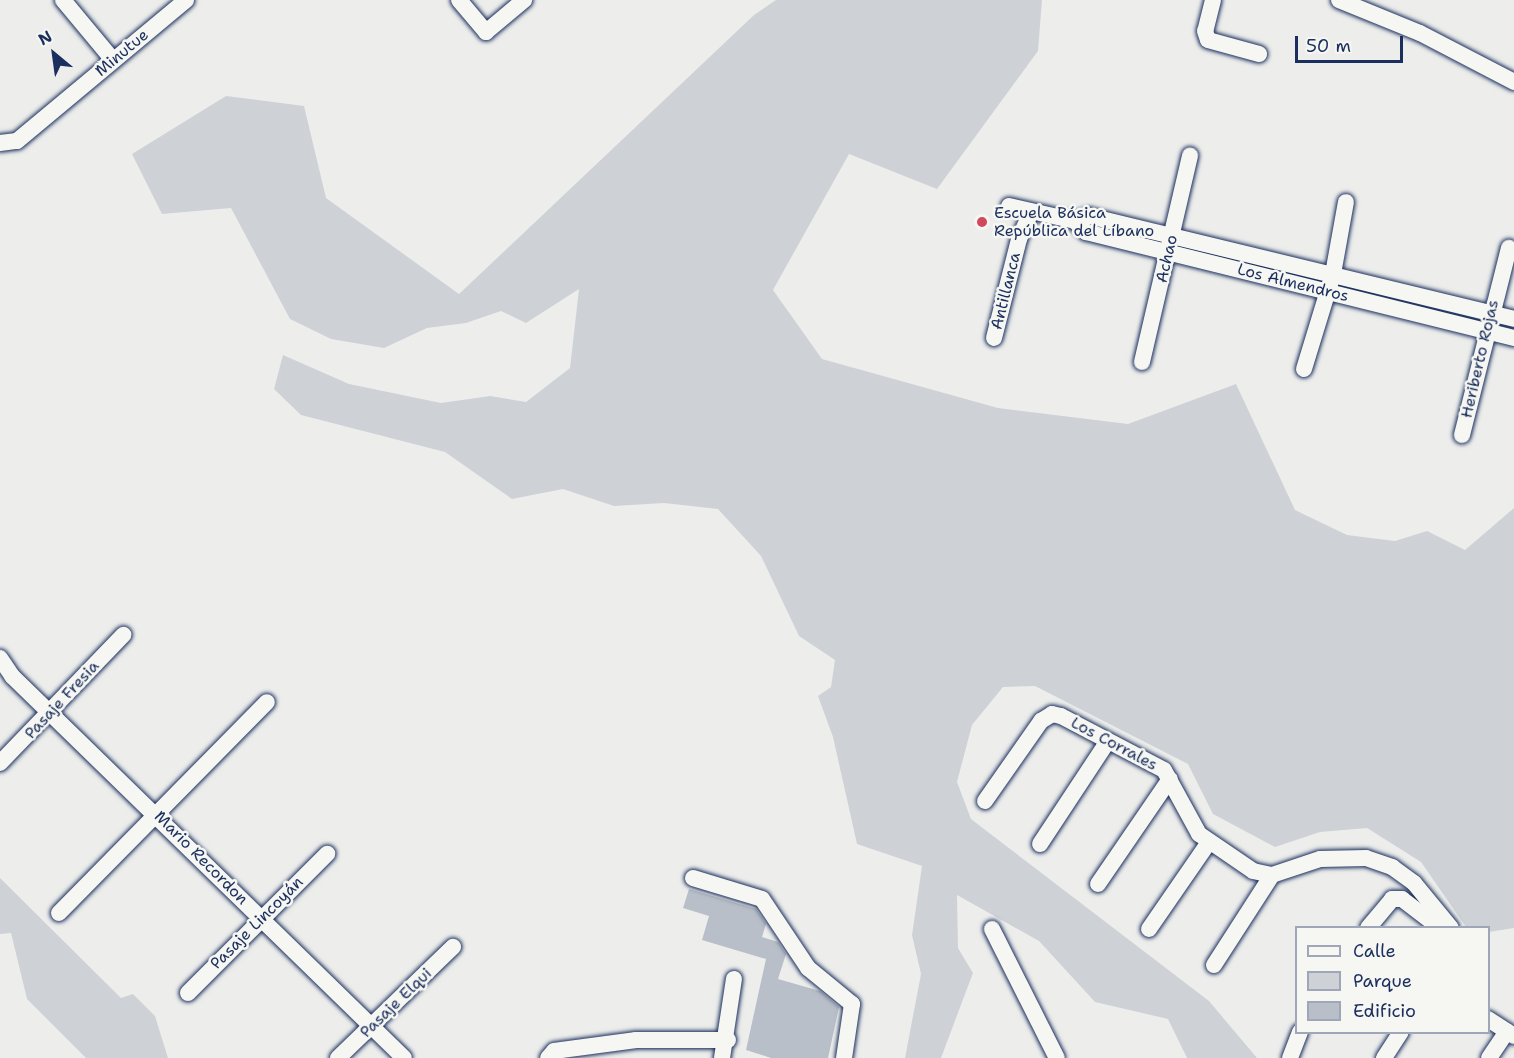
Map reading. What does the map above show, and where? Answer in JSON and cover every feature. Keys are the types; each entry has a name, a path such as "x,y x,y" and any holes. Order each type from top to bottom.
{"street":[{"path":"63,0 113,60"},
{"name":"Minutue","path":"0,143 17,141 186,0"},
{"path":"459,0 486,32 524,0"},
{"path":"1213,0 1205,31 1208,40 1259,54"},
{"path":"1339,0 1420,33 1514,82"},
{"name":"Achao","path":"1142,362 1190,156"},
{"path":"1304,369 1333,274 1346,202"},
{"name":"Los Almendros","path":"1009,207 1075,221 1089,216 1514,319"},
{"name":"Antillanca","path":"994,338 1019,239 1031,212"},
{"name":"Los Almendros","path":"1075,221 1086,232 1514,338"},
{"name":"Heriberto Rojas","path":"1462,435 1490,313 1509,248"},
{"name":"Pasaje Fresia","path":"0,763 123,635"},
{"name":"Mario Recordon","path":"0,658 50,711 404,1058"},
{"path":"59,913 267,702"},
{"name":"Los Corrales","path":"985,801 1041,721 1052,714 1164,770 1199,834 1253,871 1272,875"},
{"path":"1040,844 1108,741"},
{"path":"1098,884 1170,779"},
{"path":"1149,929 1209,842"},
{"name":"Pasaje Lincoyán","path":"188,993 327,854"},
{"path":"1214,965 1272,875 1320,860 1366,858 1392,867 1414,883 1449,926"},
{"path":"693,878 762,899 808,968 852,1004 844,1058"},
{"path":"1369,926 1392,899 1402,899 1439,926"},
{"path":"992,929 1050,1054"},
{"name":"Pasaje Elqui","path":"338,1058 453,947"},
{"path":"722,1058 728,1040 734,979"},
{"path":"1489,1058 1511,1033 1490,1021"},
{"path":"1290,1058 1299,1034"},
{"path":"1384,1058 1400,1034"},
{"path":"548,1058 554,1051 636,1040 728,1040"}],"green space":[{"path":"776,0 1042,0 1038,51 937,189 849,154 773,290 822,359 998,408 1128,424 1236,384 1295,510 1347,535 1395,541 1427,531 1465,550 1514,508 1514,928 1490,932 1490,926 1465,926 1421,862 1367,828 1320,832 1275,847 1213,814 1188,764 1035,686 1003,687 972,725 957,782 971,819 1209,1001 1257,1058 1187,1058 1168,1019 1095,1002 1039,941 957,895 958,948 973,973 941,1058 905,1058 921,974 912,935 922,866 857,844 833,737 818,696 831,687 835,660 799,636 761,556 718,509 664,503 614,506 563,489 512,499 445,452 301,415 274,389 283,355 349,384 441,403 490,396 526,402 570,368 579,289 526,323 501,311 466,323 427,328 384,348 331,339 290,319 231,208 162,214 132,154 226,96 304,106 326,198 459,294 754,15"},
{"path":"0,878 121,998 133,994 155,1016 168,1058 86,1058 27,999 11,933 0,934"}],"building":[{"path":"689,889 756,909 766,924 762,937 778,942 786,954 778,979 820,991 839,1007 828,1058 771,1058 746,1050 766,959 702,940 709,916 683,908"}],"place":[{"name":"Escuela Básica República del Líbano","path":"982,222"}]}
